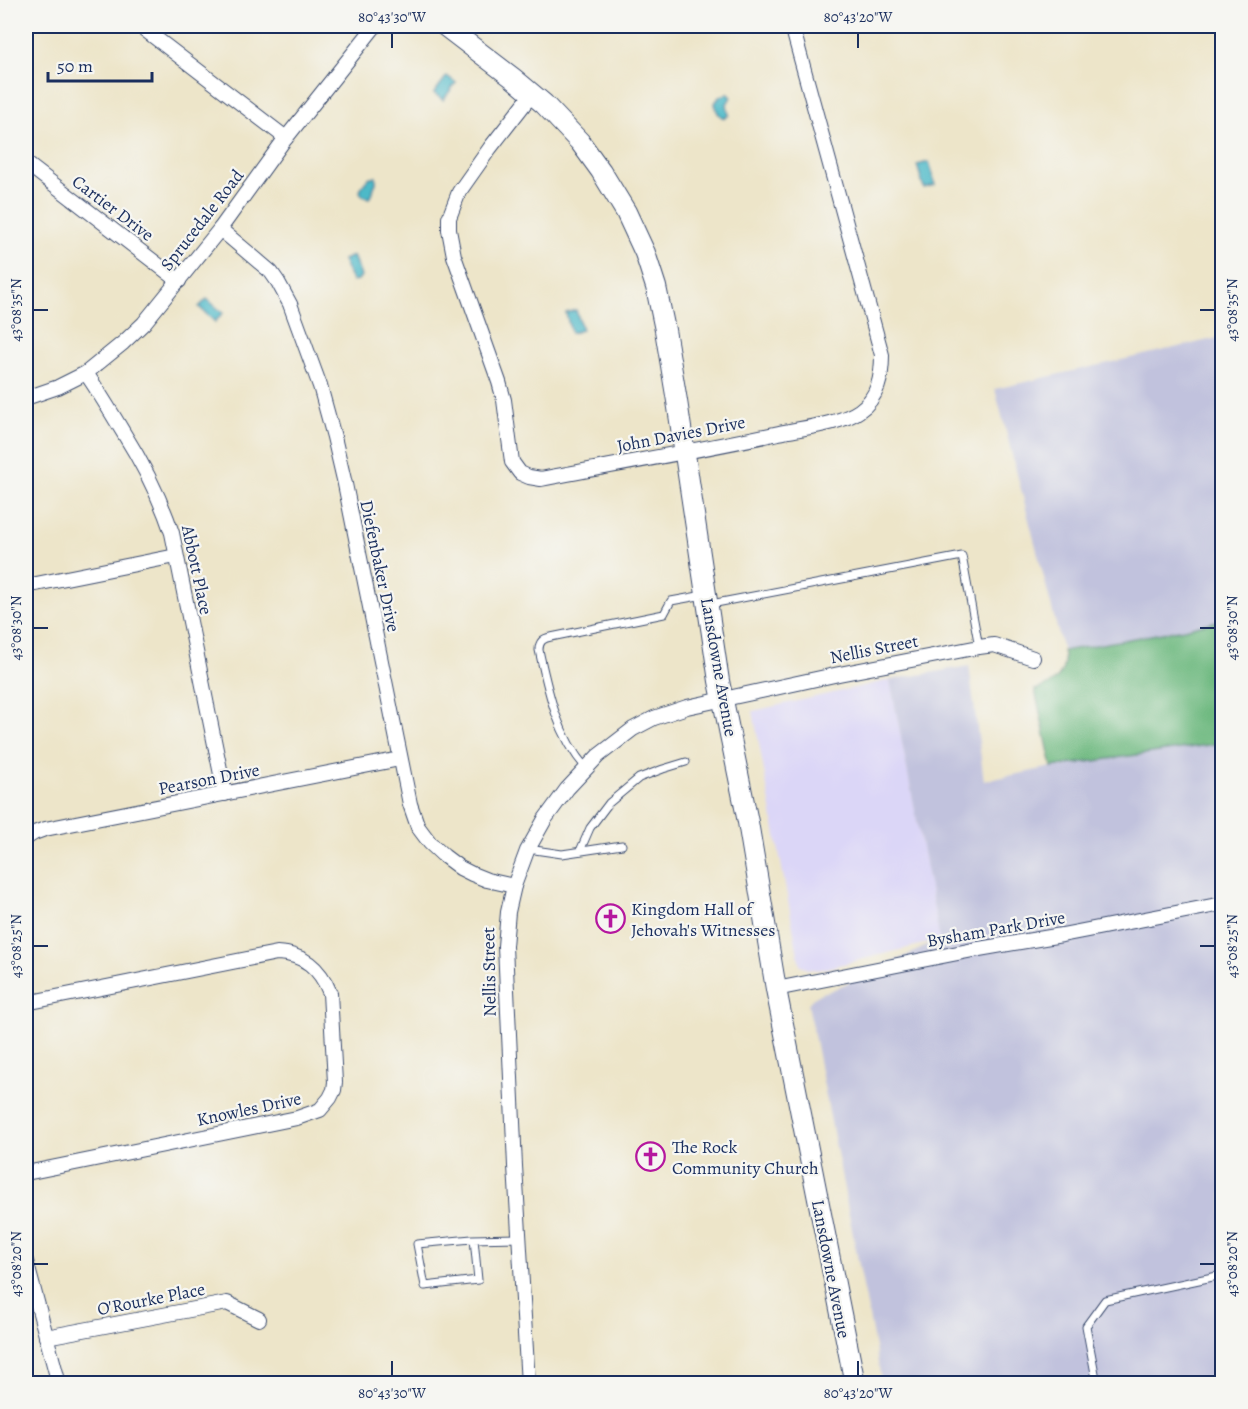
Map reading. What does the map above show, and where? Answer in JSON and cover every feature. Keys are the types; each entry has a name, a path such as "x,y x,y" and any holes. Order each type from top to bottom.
{"main road":[{"name":"Lansdowne Avenue","path":"445,26 532,94 568,128 598,167 623,207 640,242 656,286 665,330 706,600 748,822 776,989 855,1383"}],"street":[{"path":"140,26 286,138"},
{"name":"Sprucedale Road","path":"26,398 58,387 86,373 144,323 220,229 286,138 375,26"},
{"name":"John Davies Drive","path":"532,94 459,192 449,218 454,256 501,389 512,462 520,473 541,479 837,421 852,416 873,397 882,375 882,355 792,26"},
{"name":"Cartier Drive","path":"26,164 179,281"},
{"name":"Diefenbaker Drive","path":"220,229 271,272 278,282 290,304 314,370 335,439 400,759 416,821 430,843 460,868 487,880 514,886"},
{"name":"Abbott Place","path":"86,373 132,447 165,511 172,533 225,794"},
{"path":"26,586 176,556"},
{"name":"Nellis Street","path":"528,1383 505,947 508,912 514,886 528,849 557,801 598,756 633,729 654,718 687,707 979,647 994,645 1033,658"},
{"name":"Pearson Drive","path":"26,838 45,829 400,759"},
{"name":"Bysham Park Drive","path":"776,989 1222,904"},
{"name":"Knowles Drive","path":"26,1003 277,952 288,953 308,961 327,984 330,993 335,1082 330,1098 320,1110 297,1118 26,1173"},
{"path":"26,1261 59,1383"},
{"name":"O'Rourke Place","path":"46,1337 227,1303 259,1319"}],"lane":[{"path":"586,768 575,755 566,738 550,699 539,650 540,643 546,638 664,614 671,601 706,600 962,556 979,647"},
{"path":"580,851 590,828 609,803 631,784 639,778 686,762"},
{"path":"528,849 562,854 622,845"},
{"path":"474,1239 478,1280 425,1286 417,1244 474,1239 519,1238"},
{"path":"1097,1383 1086,1326 1105,1300 1222,1275"}],"shaded area":[{"path":"1222,337 1222,620 1063,651 995,389"},
{"path":"969,666 984,781 1052,767 1222,743 1222,1383 882,1383 808,1004 822,993 940,940 890,680"},
{"path":"890,680 940,940 819,970 808,969 800,966 753,711"}],"green space":[{"path":"1222,620 1222,743 1052,767 1035,690 1051,683 1059,676 1064,664 1063,651"}],"water":[{"path":"447,76 456,83 443,100 434,93"},
{"path":"727,93 731,97 727,104 729,115 725,118 718,113 715,103 720,96"},
{"path":"929,162 935,185 924,188 917,165"},
{"path":"370,177 376,177 376,183 369,198 360,192"},
{"path":"353,256 361,276 358,280 352,281 343,260"},
{"path":"207,299 223,313 215,322 199,307"},
{"path":"576,310 582,330 571,333 566,313"}],"place":[{"name":"Kingdom Hall of Jehovah's Witnesses","path":"610,919"},
{"name":"The Rock Community Church","path":"651,1157"}]}
